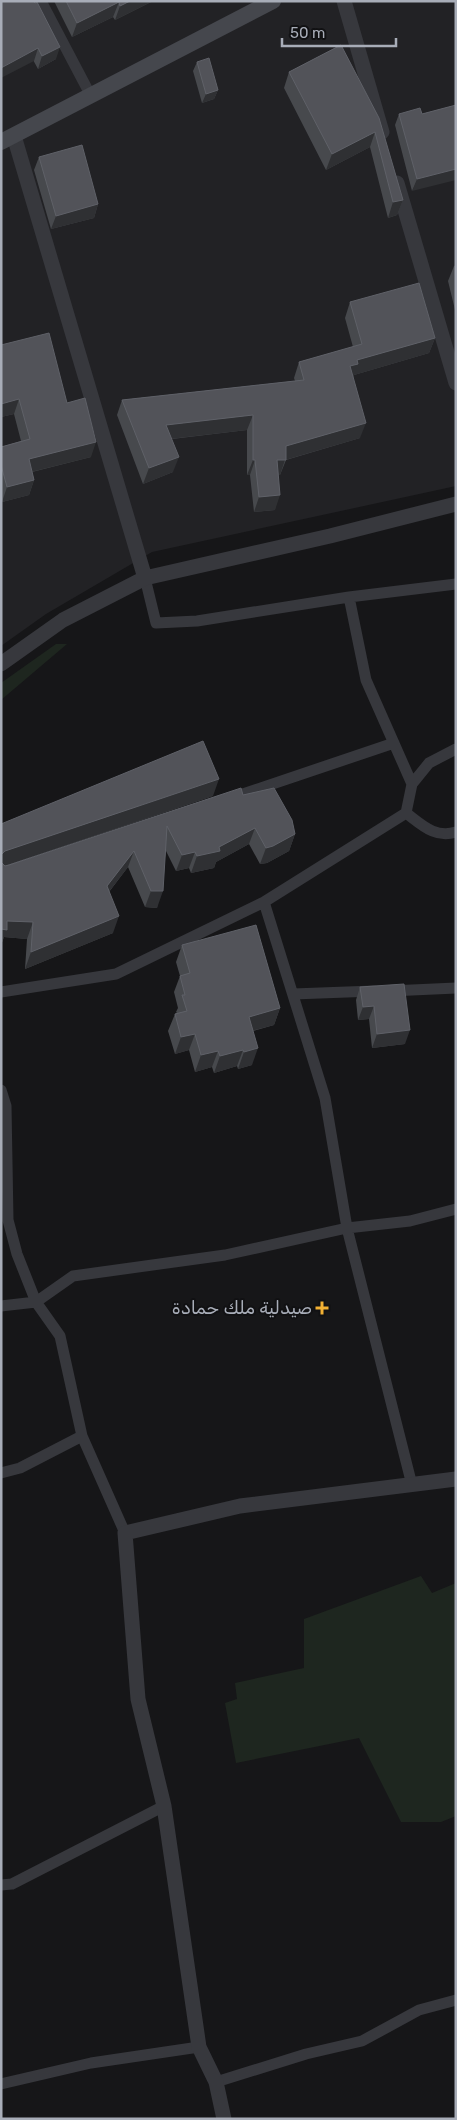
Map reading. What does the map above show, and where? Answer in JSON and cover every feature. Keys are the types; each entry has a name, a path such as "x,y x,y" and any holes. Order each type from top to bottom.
{"main road":[{"path":"7,139 273,1"}],"street":[{"path":"41,1 91,96"},
{"path":"344,1 386,144"},
{"path":"7,139 145,578 156,623 197,621 456,584"},
{"path":"394,173 456,383"},
{"path":"1,664 63,620 145,578 330,536 456,504"},
{"path":"350,598 366,680 412,784"},
{"path":"216,803 394,743"},
{"path":"1,992 116,974 264,902 406,813 412,784 429,763 456,749"},
{"path":"406,813 432,832 448,834 456,832"},
{"path":"264,902 325,1098 347,1228 412,1485"},
{"path":"293,994 456,988"},
{"path":"1,1090 6,1106 8,1220 17,1254 36,1302 60,1336 82,1436 125,1533 138,1699 164,1806 200,2047 216,2082 224,2119"},
{"path":"1,1306 36,1302 73,1276 225,1255 347,1228 410,1221 456,1209"},
{"path":"1,1473 20,1468 82,1436"},
{"path":"125,1533 240,1506 456,1479"},
{"path":"1,1885 12,1884 164,1806"},
{"path":"216,2082 306,2054 362,2040 419,2010 456,2000"},
{"path":"1,2084 91,2063 200,2047"}],"shaded area":[{"path":"1,1 456,1 456,486 152,552 46,614 1,646"},
{"path":"56,644 67,644 1,700 1,683"},
{"path":"421,1576 432,1593 456,1583 456,1816 441,1822 401,1822 359,1738 236,1763 225,1703 237,1699 235,1683 304,1668 304,1619"}],"building":[{"path":"1,1 37,2 60,47 42,56 38,48 1,68"},
{"path":"66,1 130,1 120,6 119,2 77,23"},
{"path":"341,45 379,118 403,200 393,202 375,132 332,154 289,72"},
{"path":"209,58 218,90 206,94 197,62"},
{"path":"456,105 456,169 417,179 399,114 420,108 422,114"},
{"path":"82,145 98,204 56,216 39,157"},
{"path":"419,283 435,338 357,360 358,364 350,366 366,423 286,446 286,460 277,460 280,495 259,497 255,460 253,460 253,415 166,425 179,457 149,468 122,400 304,380 299,362 362,344 350,302"},
{"path":"49,333 67,403 85,398 96,442 29,459 34,480 7,487 1,465 1,447 30,439 19,399 1,404 1,345"},
{"path":"203,741 219,779 5,851 1,855 1,824"},
{"path":"241,788 243,795 274,788 292,820 295,834 266,848 255,828 219,847 220,851 197,856 195,852 182,855 167,826 163,891 151,891 134,851 107,886 119,916 31,952 33,922 7,921 7,930 1,929 1,862 5,866 9,865"},
{"path":"256,925 280,1008 249,1017 258,1048 220,1056 218,1051 201,1055 195,1034 181,1037 175,1014 187,1011 182,995 185,995 180,976 190,973 182,945"},
{"path":"404,984 410,1030 377,1034 374,1006 363,1007 360,987"}],"place":[{"name":"صيدلية ملك حمادة","path":"322,1308"}]}
